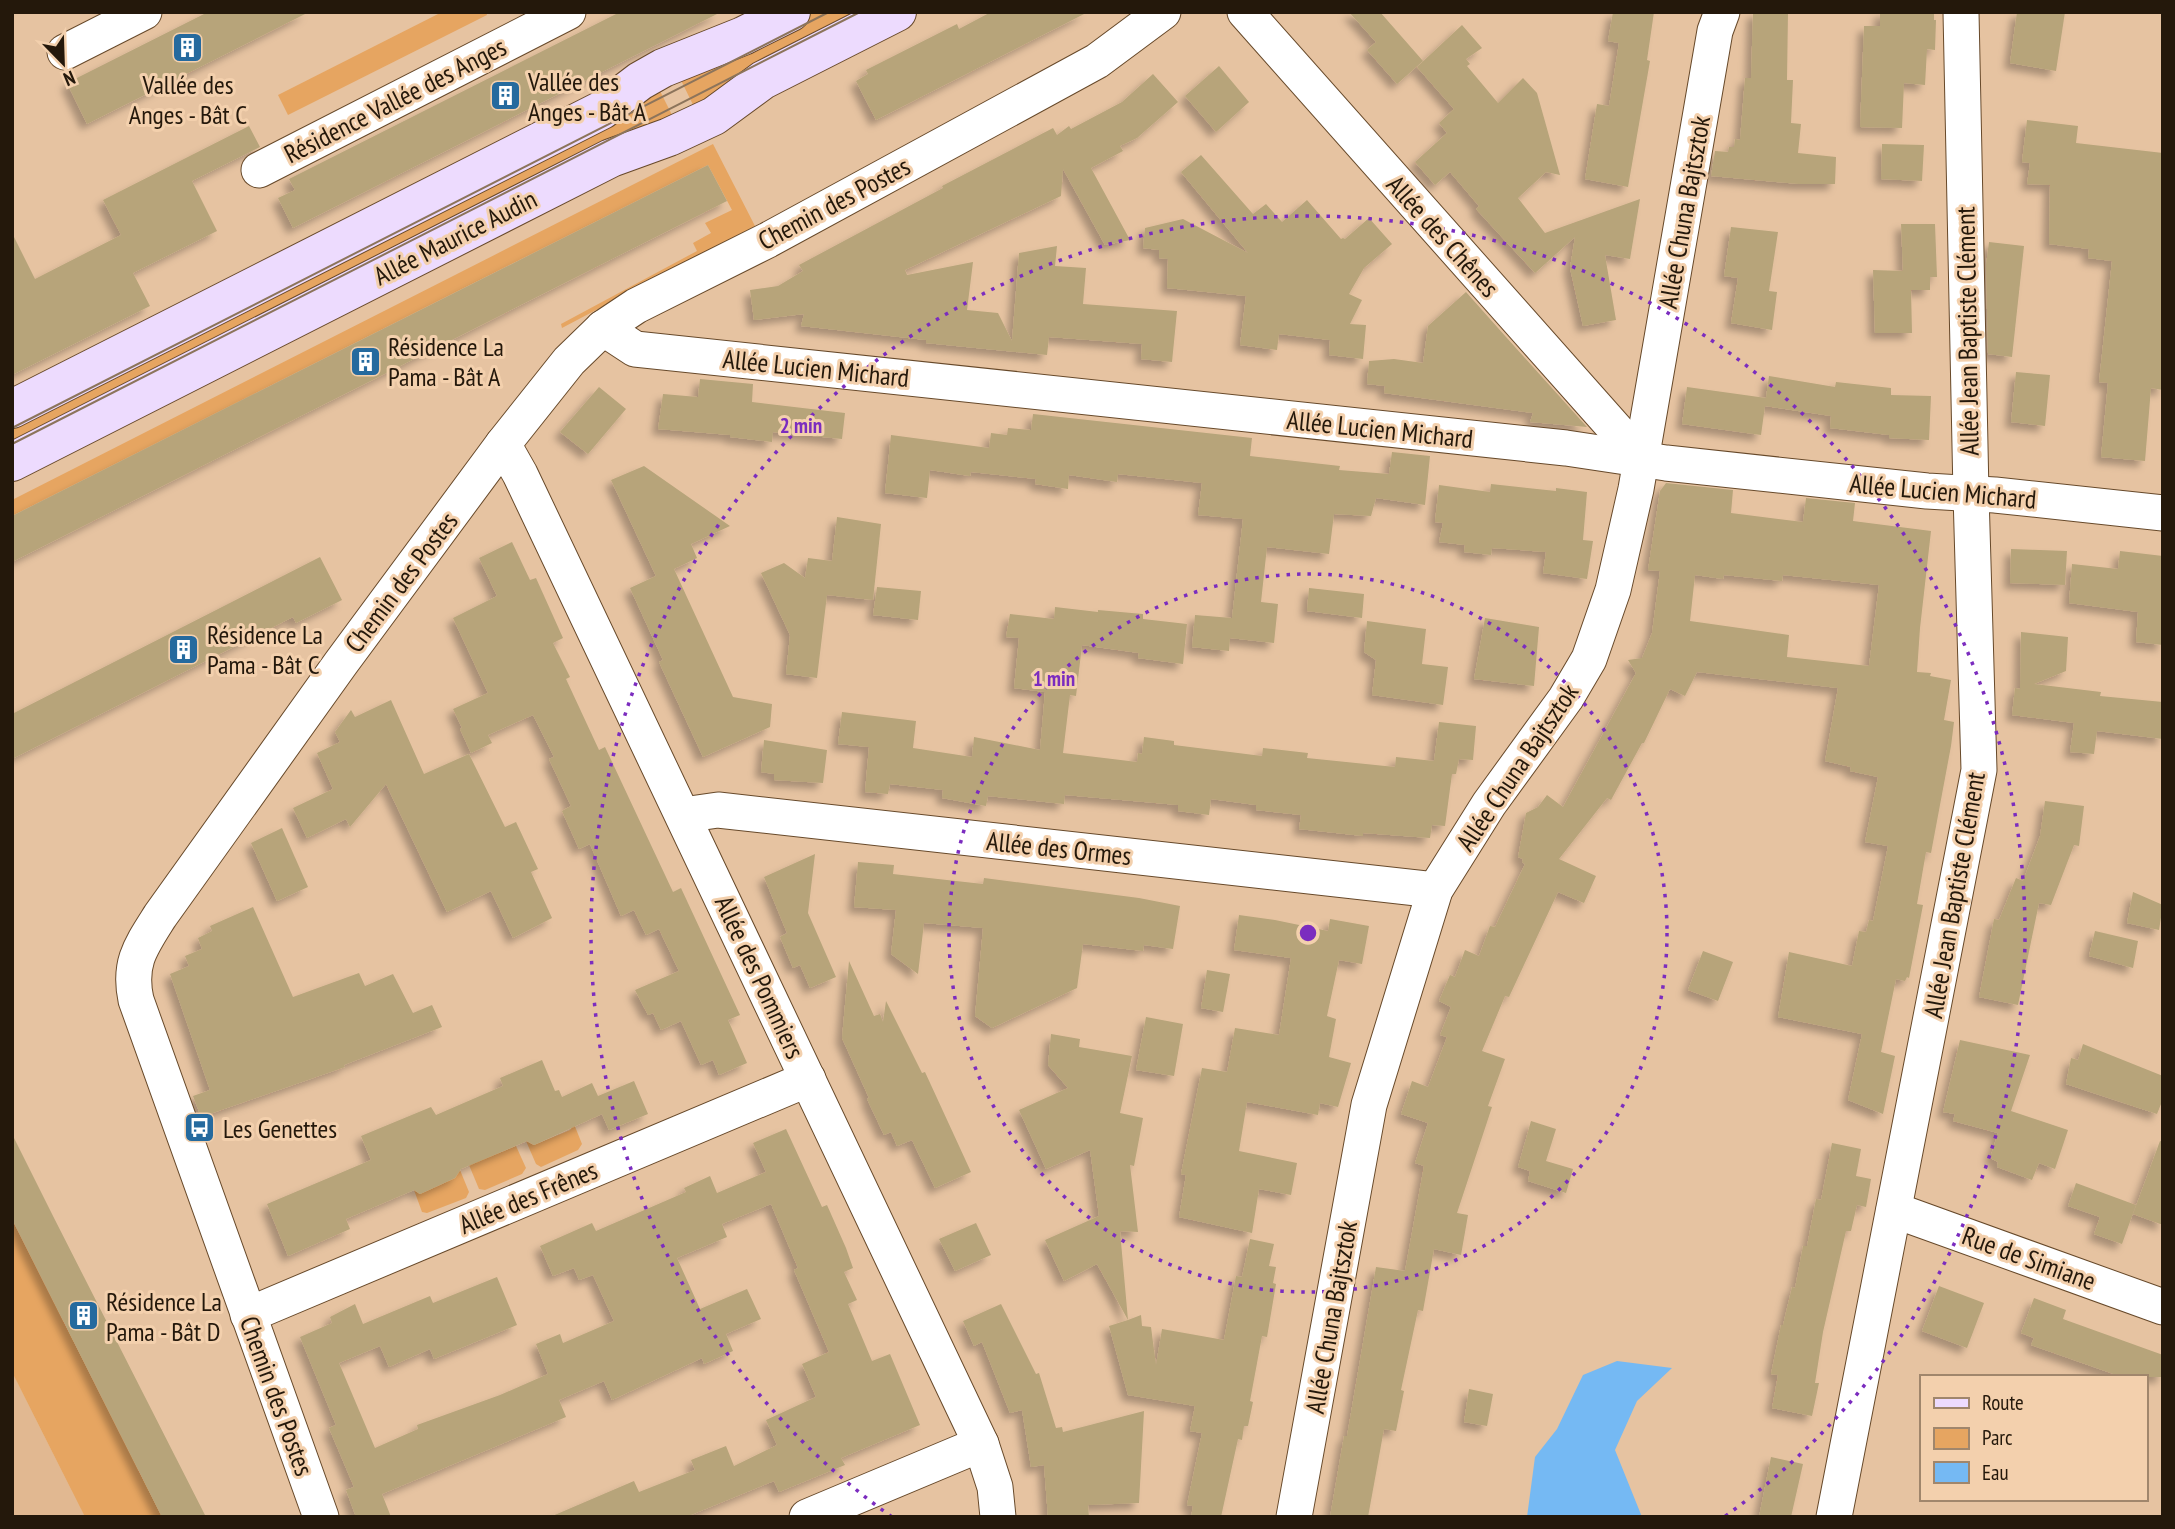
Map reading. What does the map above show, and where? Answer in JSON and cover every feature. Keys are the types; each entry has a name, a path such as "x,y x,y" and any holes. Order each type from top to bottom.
{"street":[{"path":"65,51 144,12"},
{"name":"Résidence Vallée des Anges","path":"259,170 568,12"},
{"name":"Allée Maurice Audin","path":"12,409 602,110 640,80 663,68 743,36 790,12"},
{"name":"Allée Maurice Audin","path":"12,462 611,158 670,137 714,116 763,80 897,12"},
{"name":"Chemin des Postes","path":"321,1517 136,1000 133,973 135,960 160,916 341,663 503,444 569,361 603,328 636,306 768,240 1097,61 1163,12"},
{"name":"Allée des Chênes","path":"1245,12 1642,459"},
{"name":"Allée Chuna Bajtsztok","path":"1294,1517 1369,1105 1435,890 1489,804 1530,752 1566,698 1589,659 1613,590 1642,459 1715,32 1722,12"},
{"name":"Allée Jean Baptiste Clément","path":"1834,1517 1979,769 1961,12"},
{"name":"Allée Lucien Michard","path":"603,328 635,349 2163,513"},
{"name":"Allée des Pommiers","path":"503,444 526,486 683,814 981,1444 995,1487 998,1517"},
{"name":"Allée des Ormes","path":"683,814 718,810 1435,890"},
{"name":"Allée des Frênes","path":"248,1315 808,1079"},
{"name":"Rue de Simiane","path":"1895,1210 2163,1307"},
{"path":"807,1517 981,1444"}],"shaded area":[{"path":"12,1372 85,1517 12,1517"}],"green space":[{"path":"442,12 486,12 487,15 288,115 278,95"},
{"path":"810,12 878,12 697,113 677,72 730,53"},
{"path":"656,83 676,123 12,453 12,419"},
{"path":"713,144 755,226 562,328 561,324 697,251 693,243 711,233 705,223 732,210 708,165 12,516 12,500"},
{"path":"574,1124 582,1144 578,1150 541,1167 536,1164 526,1141 534,1145 570,1130"},
{"path":"516,1146 526,1168 522,1174 485,1190 479,1189 469,1165"},
{"path":"460,1170 469,1192 466,1198 427,1213 422,1212 414,1190 420,1194 455,1178"},
{"path":"12,1219 162,1517 85,1517 12,1372"}],"water":[{"path":"1617,1361 1672,1368 1637,1401 1615,1450 1642,1517 1527,1517 1535,1457 1557,1429 1583,1375"}],"building":[{"name":"Vallée des Anges - Bât C","path":"208,12 309,12 87,124 67,83"},
{"name":"Vallée des Anges - Bât A","path":"620,12 721,12 293,228 278,198 295,190 289,179"},
{"path":"991,12 1088,12 876,120 856,81 868,74 866,70 957,24 959,29"},
{"path":"1349,12 1380,12 1423,61 1397,84 1367,50 1376,42"},
{"path":"1613,12 1654,12 1647,60 1650,61 1628,187 1585,179 1597,104 1609,106 1619,43 1608,41"},
{"path":"1753,12 1788,12 1787,80 1793,80 1791,123 1801,124 1798,153 1836,157 1835,184 1799,184 1711,176 1715,151 1728,152 1729,147 1734,147 1735,139 1740,140 1745,78 1751,78"},
{"path":"1880,12 1934,12 1936,20 1935,50 1927,49 1925,85 1904,83 1902,128 1860,127 1864,26 1880,26"},
{"path":"2017,12 2065,12 2056,71 2010,63"},
{"path":"1462,25 1482,48 1466,59 1470,64 1467,66 1498,103 1523,78 1537,93 1560,175 1546,172 1518,198 1545,233 1640,199 1630,259 1605,255 1616,320 1583,326 1570,268 1575,237 1535,273 1476,209 1479,206 1450,172 1435,185 1415,162 1447,133 1439,123 1454,109 1417,67"},
{"path":"1219,66 1249,102 1216,132 1185,96"},
{"path":"1153,74 1178,102 1137,138 1120,146 1123,151 1091,168 1130,240 1105,245 1063,169 1061,196 905,270 907,275 973,262 967,310 998,313 1012,341 1019,253 1057,246 1055,266 1086,268 1083,304 1177,311 1172,362 1141,359 1142,344 1049,337 1047,355 926,343 926,340 801,326 804,314 754,320 750,290 778,286 803,271 799,265 943,188 942,186 1053,128 1057,135 1069,126 1071,129 1122,102"},
{"path":"2027,120 2078,126 2076,143 2163,153 2163,390 2151,388 2145,461 2101,457 2108,383 2099,382 2112,261 2088,258 2089,249 2049,244 2050,185 2027,184 2030,163 2022,162"},
{"path":"249,126 260,147 192,181 217,231 133,273 150,306 12,375 12,233 35,279 121,235 103,200"},
{"path":"1882,144 1924,145 1922,181 1881,179"},
{"path":"1201,155 1253,214 1266,204 1282,222 1307,200 1341,239 1345,239 1369,218 1392,244 1364,268 1349,294 1362,300 1350,324 1366,325 1363,359 1329,355 1330,340 1279,334 1277,350 1240,345 1246,296 1167,288 1168,259 1159,258 1159,250 1143,248 1145,228 1183,219 1248,253 1181,172"},
{"name":"Résidence La Pama - Bât A","path":"708,165 727,201 12,562 12,516"},
{"path":"1901,224 1935,224 1937,277 1930,277 1930,290 1911,290 1912,333 1875,333 1873,270 1903,271"},
{"path":"1731,227 1778,232 1769,291 1777,292 1772,330 1731,323 1738,278 1724,276"},
{"path":"1989,242 2024,246 2012,357 1988,354 1986,265"},
{"path":"1466,292 1587,427 1530,422 1533,413 1384,393 1385,386 1367,384 1369,361 1394,359 1423,363 1428,326"},
{"path":"2016,372 2050,375 2045,426 2011,422"},
{"path":"1769,376 1835,387 1836,382 1891,388 1891,395 1931,396 1929,440 1889,438 1889,435 1830,428 1831,416 1765,406 1761,435 1682,424 1687,387 1766,398"},
{"path":"700,379 753,384 752,402 845,413 842,439 773,432 772,442 730,435 658,429 663,394 698,397"},
{"path":"599,387 626,409 588,454 560,432"},
{"path":"1033,414 1252,438 1250,456 1340,466 1339,470 1389,474 1392,452 1430,456 1425,505 1376,498 1371,516 1334,514 1329,554 1267,547 1261,602 1278,604 1274,643 1230,638 1229,651 1192,647 1195,615 1232,618 1243,519 1198,515 1202,483 1118,474 1117,482 1069,475 1068,489 1035,484 1036,479 971,472 970,476 930,470 927,498 885,493 891,435 989,448 991,433 1007,435 1008,428 1031,430"},
{"path":"644,466 730,526 691,544 697,558 674,569 733,697 772,704 770,727 703,757 659,662 663,660 630,588 656,576 611,480"},
{"path":"1666,483 1733,490 1731,513 1803,522 1806,498 1855,503 1853,521 1931,531 1917,672 1931,673 1930,676 1951,680 1944,720 1954,722 1931,853 1926,852 1917,904 1923,905 1909,978 1905,981 1896,979 1881,1052 1895,1056 1883,1114 1848,1100 1862,1034 1778,1017 1789,952 1852,966 1859,931 1866,932 1869,920 1873,921 1888,846 1865,842 1878,777 1850,771 1851,767 1825,761 1838,688 1697,672 1685,696 1670,689 1644,743 1611,800 1607,798 1559,859 1596,876 1584,903 1558,892 1509,997 1505,996 1482,1051 1505,1059 1488,1106 1492,1107 1457,1213 1468,1215 1461,1255 1434,1249 1423,1311 1418,1310 1401,1390 1404,1391 1396,1431 1384,1429 1368,1517 1330,1517 1376,1267 1405,1271 1424,1166 1415,1163 1428,1123 1401,1114 1412,1081 1428,1087 1447,1037 1440,1035 1451,1007 1439,1001 1450,975 1455,977 1465,950 1479,956 1490,926 1495,927 1525,864 1523,859 1518,857 1526,813 1538,807 1547,795 1563,807 1636,673 1628,660 1642,658 1652,633 1660,571 1648,570 1660,491","holes":["1695,575 1723,579 1724,575 1782,581 1783,575 1879,585 1869,666 1787,657 1789,635 1690,621"]},
{"path":"1491,484 1587,492 1583,540 1593,541 1587,579 1543,573 1546,552 1492,548 1491,555 1464,552 1465,545 1439,542 1443,523 1435,522 1439,485 1490,492"},
{"path":"837,517 881,524 873,600 827,595 817,678 786,674 790,635 761,573 784,563 805,578 808,558 832,561"},
{"path":"512,542 530,580 536,578 563,638 553,643 570,677 566,679 599,750 605,747 673,892 681,888 740,1015 728,1020 747,1063 719,1075 713,1060 701,1065 681,1021 661,1030 653,1013 648,1015 635,990 679,971 659,929 646,935 634,910 621,916 590,844 579,849 562,811 571,806 549,759 554,757 533,715 488,735 492,743 471,753 460,729 462,728 453,709 488,693 453,618 497,596 479,558"},
{"path":"2011,549 2067,551 2065,585 2010,583"},
{"path":"2120,551 2163,556 2163,645 2136,642 2138,612 2069,603 2072,564 2118,569"},
{"name":"Résidence La Pama - Bât C","path":"320,557 342,600 296,623 293,617 12,759 12,714"},
{"path":"877,587 921,591 918,620 873,615"},
{"path":"1309,588 1364,594 1362,618 1307,611"},
{"path":"1055,607 1143,614 1143,619 1187,624 1183,664 1138,658 1139,653 1082,645 1076,696 1070,695 1063,753 1137,762 1138,753 1142,754 1144,737 1174,741 1174,745 1262,756 1263,748 1308,753 1307,758 1395,767 1396,757 1434,761 1439,722 1476,726 1473,760 1459,759 1456,774 1452,774 1445,826 1432,825 1430,838 1363,833 1363,836 1299,829 1301,815 1256,810 1256,805 1211,799 1209,815 1178,811 1178,805 1065,795 1064,804 988,796 986,806 942,798 943,790 890,784 888,794 865,792 869,747 838,744 842,712 916,721 913,748 972,757 974,737 1040,750 1045,692 1014,688 1019,638 1006,637 1010,614 1054,619"},
{"path":"1485,618 1539,627 1534,686 1474,679"},
{"path":"1367,621 1426,629 1422,664 1448,667 1443,705 1372,695 1376,660 1364,652"},
{"path":"2021,632 2068,637 2066,671 2034,684 2101,692 2100,696 2163,702 2163,739 2097,731 2094,754 2070,752 2074,723 2012,715 2015,688 2020,689"},
{"path":"391,700 424,774 469,754 505,827 516,822 538,869 531,872 552,918 513,938 491,891 447,912 386,784 350,827 346,819 307,838 293,808 333,789 317,753 340,742 335,732 351,710 355,717"},
{"path":"764,740 827,750 823,783 774,780 774,774 761,772"},
{"path":"2045,801 2084,806 2079,846 2074,845 2051,905 2039,903 2018,1005 1979,997 1994,919 1999,920 2016,878 2023,881 2040,836"},
{"path":"282,828 308,887 277,901 251,843"},
{"path":"815,854 808,913 836,977 810,988 800,965 793,968 780,937 787,933 764,877"},
{"path":"858,862 894,865 893,874 983,884 984,878 1139,898 1180,906 1173,949 1144,945 1143,951 1083,944 1077,988 992,1028 975,1016 983,928 924,923 918,974 891,954 896,910 854,907"},
{"path":"2133,892 2163,905 2159,930 2127,923"},
{"path":"253,907 293,997 359,973 365,986 393,974 413,1013 432,1005 442,1027 344,1065 345,1067 201,1117 193,1096 210,1090 170,974 189,966 185,956 202,949 198,938 212,931 210,926"},
{"path":"1239,915 1328,931 1330,919 1369,926 1362,964 1339,960 1327,1016 1336,1019 1329,1057 1351,1063 1338,1107 1320,1103 1318,1115 1247,1102 1239,1151 1297,1163 1291,1195 1259,1189 1252,1233 1179,1217 1186,1175 1181,1174 1202,1068 1227,1072 1235,1028 1279,1035 1291,958 1234,950"},
{"path":"2095,931 2138,941 2133,968 2089,956"},
{"path":"1703,951 1733,962 1718,1001 1688,990"},
{"path":"849,961 874,1016 880,1014 883,1022 886,1001 922,1073 925,1072 971,1172 935,1188 912,1140 897,1146 891,1132 884,1135 842,1038"},
{"path":"1207,970 1230,974 1223,1012 1201,1008"},
{"path":"1146,1017 1183,1024 1174,1076 1136,1070"},
{"path":"1051,1034 1080,1039 1079,1047 1132,1056 1120,1113 1143,1118 1134,1166 1130,1165 1138,1232 1120,1231 1128,1320 1097,1264 1064,1281 1045,1240 1099,1216 1090,1150 1046,1169 1019,1110 1068,1088 1048,1065"},
{"path":"1960,1040 2030,1055 2011,1111 2068,1130 2055,1169 2039,1163 2032,1180 1997,1167 1998,1162 1990,1158 1998,1133 1953,1121 1955,1114 1943,1112"},
{"path":"2083,1044 2163,1076 2163,1099 2157,1114 2066,1084 2071,1058 2078,1060"},
{"path":"542,1060 555,1091 559,1090 562,1097 592,1083 598,1096 634,1081 648,1114 609,1130 602,1114 534,1145 527,1141 461,1169 455,1178 420,1194 414,1190 346,1219 350,1229 288,1256 267,1204 371,1160 361,1136 431,1107 436,1115 503,1086 500,1078"},
{"path":"1531,1121 1556,1129 1546,1161 1573,1169 1566,1193 1528,1181 1530,1171 1518,1167"},
{"path":"786,1129 822,1207 827,1205 846,1248 853,1268 844,1272 857,1300 848,1304 872,1361 890,1354 920,1425 841,1458 845,1465 779,1492 774,1481 686,1517 550,1517 634,1481 639,1492 695,1470 691,1460 726,1446 734,1466 777,1445 766,1420 816,1397 802,1364 829,1352 794,1270 798,1268 771,1204 722,1224 727,1237 677,1258 700,1309 747,1289 761,1319 726,1334 733,1351 704,1364 702,1358 612,1400 604,1381 559,1400 566,1417 382,1494 391,1517 356,1517 346,1490 354,1487 329,1428 336,1425 300,1337 332,1323 330,1317 355,1304 363,1324 430,1296 433,1303 497,1277 517,1325 434,1359 430,1349 389,1367 380,1346 339,1363 375,1448 418,1429 417,1425 500,1395 548,1374 536,1344 560,1334 563,1343 614,1321 593,1275 579,1280 574,1268 553,1276 540,1246 592,1223 596,1231 686,1192 684,1188 710,1176 717,1193 766,1172 753,1143"},
{"name":"Résidence La Pama - Bât D","path":"12,1134 206,1517 162,1517 12,1219"},
{"path":"2160,1141 2163,1142 2163,1225 2133,1214"},
{"path":"1832,1143 1861,1149 1856,1176 1871,1179 1866,1207 1857,1205 1851,1231 1846,1231 1823,1332 1815,1383 1819,1383 1812,1416 1772,1408 1778,1375 1771,1374 1781,1325 1792,1287 1795,1288 1803,1246 1807,1246 1816,1199 1821,1200"},
{"path":"2076,1183 2136,1205 2122,1244 2094,1234 2100,1217 2068,1206"},
{"path":"976,1223 991,1255 955,1271 939,1239"},
{"path":"1250,1239 1274,1244 1269,1266 1276,1267 1273,1283 1276,1284 1267,1337 1262,1336 1248,1426 1244,1426 1242,1440 1238,1439 1221,1517 1191,1517 1193,1506 1187,1505 1202,1433 1190,1431 1195,1406 1128,1395 1109,1326 1141,1315 1142,1326 1151,1327 1156,1365 1162,1329 1224,1340 1236,1276 1242,1277"},
{"path":"1939,1286 1984,1303 1967,1348 1922,1331"},
{"path":"2034,1298 2066,1310 2063,1319 2163,1355 2163,1377 2116,1375 2031,1345 2034,1338 2021,1333"},
{"path":"1001,1304 1036,1374 1039,1373 1056,1428 1062,1427 1063,1432 1144,1411 1139,1503 1088,1505 1089,1517 1048,1517 1044,1465 1031,1467 1022,1410 1010,1413 982,1342 974,1346 963,1321"},
{"path":"1469,1389 1493,1394 1487,1426 1464,1422"},
{"path":"1771,1457 1803,1464 1791,1517 1759,1517"}],"tram line":[{"path":"12,428 829,12"},
{"path":"12,444 860,12"}],"place":[{"name":"Vallée des Anges - Bât C","path":"188,48"},
{"name":"Vallée des Anges - Bât A","path":"505,96"},
{"name":"Résidence La Pama - Bât A","path":"365,361"},
{"name":"Résidence La Pama - Bât C","path":"184,649"},
{"name":"Les Genettes","path":"200,1128"},
{"name":"Résidence La Pama - Bât D","path":"83,1316"}]}
